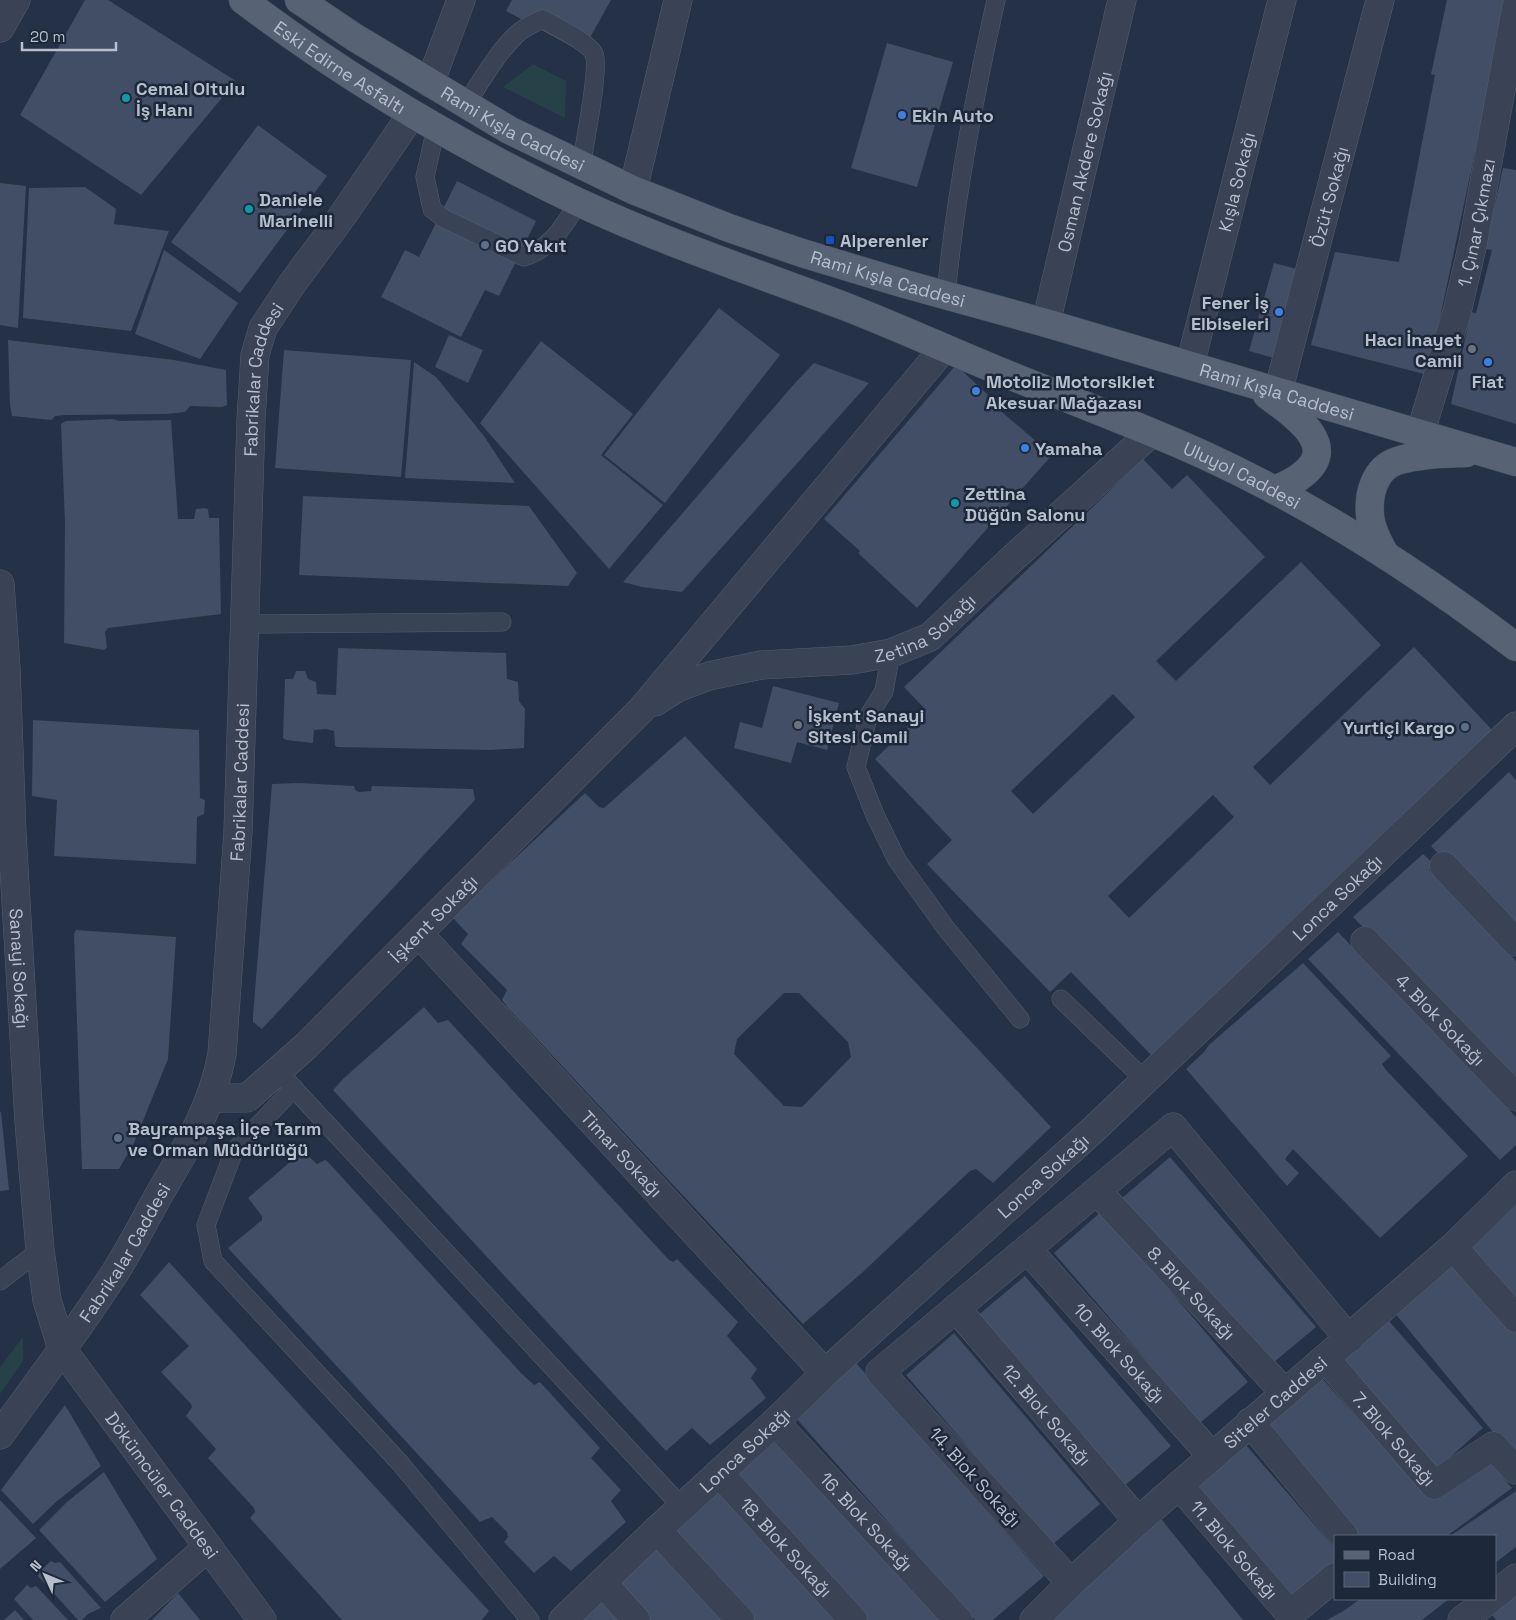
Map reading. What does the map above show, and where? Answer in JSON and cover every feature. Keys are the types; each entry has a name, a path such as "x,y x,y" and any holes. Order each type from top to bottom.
{"main road":[{"name":"Eski Edirne Asfaltı","path":"243,0 327,60 412,114"},
{"name":"Rami Kışla Caddesi","path":"299,0 354,38 509,130 633,190 729,228 802,253 946,296 1046,323 1516,462"},
{"name":"Rami Kışla Caddesi","path":"412,114 490,158 579,202 651,233 850,308 944,348"},
{"name":"Uluyol Caddesi","path":"944,348 1202,454 1274,490 1385,554 1516,647"},
{"path":"1251,383 1305,425 1314,438 1317,451 1314,462 1304,474 1274,490"},
{"path":"1385,554 1375,535 1370,515 1370,495 1375,480 1385,467 1396,461 1416,457 1482,451"}],"street":[{"path":"0,28 16,0"},
{"path":"430,83 461,0"},
{"path":"633,190 678,0"},
{"name":"Osman Akdere Sokağı","path":"1046,323 1122,0"},
{"name":"Kışla Sokağı","path":"1190,365 1282,0"},
{"name":"Özüt Sokağı","path":"1278,392 1380,0"},
{"name":"1. Çınar Çıkmazı","path":"1420,434 1457,312 1473,243 1516,8"},
{"name":"Fabrikalar Caddesi","path":"0,1435 116,1270 196,1131 211,1098 222,1054 237,842 250,420 255,355 263,328 412,114"},
{"path":"641,710 944,348"},
{"name":"Zetina Sokağı","path":"641,710 677,688 709,676 761,665 852,660 891,653 930,637 1011,560 1152,433"},
{"name":"Sanayi Sokağı","path":"0,584 6,668 6,834 29,1122 40,1250 47,1300 62,1349"},
{"name":"İşkent Sokağı","path":"211,1098 247,1098 286,1080 306,1046 641,710"},
{"name":"Lonca Sokağı","path":"563,1620 825,1373 1093,1130 1516,726"},
{"path":"1444,866 1516,942"},
{"name":"Timar Sokağı","path":"419,934 825,1373"},
{"name":"4. Blok Sokağı","path":"1365,942 1516,1097"},
{"path":"956,1308 1173,1127 1349,1339"},
{"name":"Siteler Caddesi","path":"1034,1620 1138,1520 1454,1247 1516,1185"},
{"name":"8. Blok Sokağı","path":"1097,1191 1285,1394"},
{"path":"1454,1247 1516,1318"},
{"name":"10. Blok Sokağı","path":"1027,1249 1212,1456"},
{"name":"14. Blok Sokağı","path":"956,1308 880,1372 1071,1583"},
{"name":"12. Blok Sokağı","path":"956,1308 1138,1520"},
{"name":"Dökümcüler Caddesi","path":"62,1349 262,1620"},
{"name":"7. Blok Sokağı","path":"1326,1359 1434,1485 1492,1446 1516,1470"},
{"name":"16. Blok Sokağı","path":"775,1422 958,1620"},
{"path":"1250,1422 1343,1535"},
{"name":"18. Blok Sokağı","path":"719,1473 853,1620"},
{"name":"11. Blok Sokağı","path":"1179,1484 1290,1614 1334,1578"},
{"path":"657,1530 740,1620"},
{"path":"125,1620 208,1547"},
{"path":"1496,1594 1516,1578"},
{"path":"602,1583 636,1620"}],"lane":[{"path":"946,296 950,251 973,103 996,0"},
{"path":"465,104 501,52 516,35 527,26 543,19 589,47 595,55 596,71 581,166"},
{"path":"436,128 425,177 432,209 443,218 524,257 534,254 559,234 579,202"},
{"path":"244,624 502,622"},
{"path":"891,653 884,691 868,717 856,767 875,815 897,860 945,927 1020,1019"},
{"path":"1061,999 1145,1080"},
{"path":"530,1620 400,1463 212,1261 206,1225 234,1151 286,1080 682,1507"},
{"path":"0,1281 40,1250"}],"green space":[{"path":"533,64 566,81 565,118 503,87"},
{"path":"23,1337 23,1361 0,1394 0,1367"}],"building":[{"name":"Cemal Oltulu İş Hanı","path":"85,0 108,0 236,81 141,195 20,115"},
{"path":"512,0 611,0 582,52 506,11"},
{"path":"1447,0 1507,0 1428,375 1311,345 1335,252 1399,262 1435,75 1431,74"},
{"name":"Ekin Auto","path":"887,43 953,62 917,187 851,168"},
{"name":"Daniele Marinelli","path":"258,125 327,176 240,293 171,242"},
{"path":"1503,168 1516,170 1516,424 1451,404 1471,312 1476,313 1492,250 1485,249"},
{"path":"457,181 536,221 499,296 485,290 461,337 381,297 405,250 419,257"},
{"path":"0,183 26,186 18,328 0,325"},
{"path":"85,187 116,209 114,224 169,231 131,331 23,318 29,188"},
{"path":"164,250 238,303 200,359 135,334"},
{"name":"Fener İş Elbiseleri","path":"1274,263 1308,272 1284,361 1249,351"},
{"path":"719,308 780,355 665,503 604,455"},
{"path":"449,335 483,350 468,383 435,367"},
{"path":"8,340 174,360 226,370 227,405 222,407 190,406 185,412 166,414 65,415 55,416 52,420 12,416"},
{"path":"541,341 633,414 601,455 663,505 609,569 480,423"},
{"path":"284,350 411,360 401,477 275,468"},
{"path":"414,362 436,377 484,436 515,483 405,478"},
{"path":"814,363 869,383 682,592 642,587 623,582 795,383"},
{"name":"Zettina Düğün Salonu","path":"956,365 990,397 988,400 1052,455 917,608 858,553 860,551 824,519"},
{"path":"113,419 119,421 171,420 178,519 194,519 196,509 204,508 208,509 209,518 219,518 221,614 108,628 105,632 107,647 104,650 64,643 65,523 61,424 66,421"},
{"path":"1143,459 1172,489 1187,475 1265,557 1156,661 1176,681 1301,562 1381,645 1253,767 1270,785 1414,647 1495,733 1154,1058 1071,972 1050,992 927,864 952,840 875,759 926,710 904,687","holes":["1113,694 1135,717 1033,814 1011,791","1213,795 1234,817 1129,918 1108,896"]},
{"path":"303,496 529,506 577,573 568,586 299,575"},
{"path":"338,648 506,653 507,679 518,682 519,701 525,709 524,748 491,750 337,747 335,745 334,731 326,729 314,730 313,743 286,740 283,738 285,679 293,679 296,671 305,671 308,679 316,682 317,694 336,695"},
{"name":"İşkent Sanayi Sitesi Camii","path":"773,686 839,703 827,750 797,742 791,763 734,748 740,722 762,728"},
{"path":"33,720 199,730 200,798 205,800 204,814 197,817 196,864 54,856 57,800 32,796"},
{"path":"685,736 1051,1127 993,1183 976,1169 970,1171 864,1271 803,1324 508,1008 502,1000 507,990 461,944 468,934 452,917 585,793 599,807 604,808","holes":["784,993 799,993 848,1042 851,1057 802,1107 784,1106 734,1054 737,1039"]},
{"path":"1509,772 1516,780 1516,936 1431,846"},
{"path":"299,783 354,786 355,790 359,792 371,791 372,786 473,789 475,800 262,1029 253,1022 253,1015 272,784"},
{"path":"1423,854 1434,864 1429,870 1516,961 1516,1083 1353,917"},
{"path":"76,930 176,937 168,1059 134,1143 119,1169 82,1169 74,934"},
{"path":"1338,932 1516,1117 1516,1145 1500,1160 1308,959"},
{"path":"1303,963 1391,1056 1382,1064 1386,1070 1468,1156 1380,1238 1293,1149 1285,1159 1299,1173 1287,1186 1186,1069 1209,1045"},
{"path":"424,1007 438,1023 448,1020 669,1260 673,1262 677,1259 738,1322 727,1336 757,1369 751,1378 766,1398 710,1445 692,1428 666,1451 333,1090"},
{"path":"0,1112 9,1190 0,1191"},
{"path":"303,1151 317,1164 325,1160 328,1162 521,1373 534,1385 540,1382 600,1448 591,1458 621,1490 611,1501 626,1522 571,1571 554,1556 534,1573 504,1542 508,1537 507,1532 492,1517 480,1522 228,1248 262,1220 262,1216 248,1198"},
{"path":"1170,1157 1316,1327 1267,1368 1122,1198"},
{"path":"1516,1193 1516,1309 1459,1242"},
{"path":"1102,1211 1248,1382 1200,1423 1054,1253"},
{"path":"1452,1254 1516,1331 1516,1460 1389,1306"},
{"path":"169,1262 489,1611 482,1620 342,1620 250,1518 255,1512 254,1508 208,1458 216,1449 186,1416 192,1407 191,1404 161,1372 189,1346 140,1295"},
{"path":"1025,1276 1171,1446 1122,1488 976,1317"},
{"path":"1381,1312 1483,1428 1431,1474 1329,1358"},
{"path":"954,1333 1100,1504 1052,1545 906,1375"},
{"path":"856,1363 1044,1576 993,1620 975,1620 795,1417"},
{"path":"1319,1375 1430,1499 1436,1497 1485,1456 1512,1488 1448,1535 1351,1535 1255,1424"},
{"path":"65,1405 101,1466 56,1502 33,1524 1,1490"},
{"path":"782,1435 946,1620 859,1620 733,1479"},
{"path":"1239,1437 1334,1547 1334,1563 1285,1599 1185,1483"},
{"path":"104,1472 157,1559 105,1602 39,1530 67,1502"},
{"path":"720,1488 838,1620 751,1620 672,1531"},
{"path":"1516,1491 1516,1547 1496,1562 1496,1535 1451,1535"},
{"path":"0,1500 36,1538 0,1569"},
{"path":"1157,1514 1243,1620 1049,1620"},
{"path":"662,1542 731,1620 644,1620 613,1585"},
{"path":"51,1561 55,1563 60,1562 101,1608 88,1614 82,1620 78,1620 38,1576 40,1571"},
{"path":"27,1585 31,1588 36,1586 68,1620 33,1620 14,1599"},
{"path":"1516,1589 1516,1620 1496,1620 1489,1611"},
{"path":"178,1593 200,1620 152,1620"},
{"path":"606,1596 628,1620 579,1620"},
{"path":"1359,1600 1448,1600 1422,1620 1327,1620"},
{"path":"15,1610 24,1620 4,1620"}],"place":[{"name":"Cemal Oltulu İş Hanı","path":"126,98"},
{"name":"Ekin Auto","path":"902,115"},
{"name":"Daniele Marinelli","path":"249,209"},
{"name":"Alperenler","path":"830,240"},
{"name":"GO Yakıt","path":"485,245"},
{"name":"Fener İş Elbiseleri","path":"1279,312"},
{"name":"Hacı İnayet Camii","path":"1472,349"},
{"name":"Fiat","path":"1488,362"},
{"name":"Motoliz Motorsiklet Akesuar Mağazası","path":"976,391"},
{"name":"Yamaha","path":"1025,448"},
{"name":"Zettina Düğün Salonu","path":"955,503"},
{"name":"İşkent Sanayi Sitesi Camii","path":"798,725"},
{"name":"Yurtiçi Kargo","path":"1465,727"},
{"name":"Bayrampaşa İlçe Tarım ve Orman Müdürlüğü","path":"118,1138"}]}
